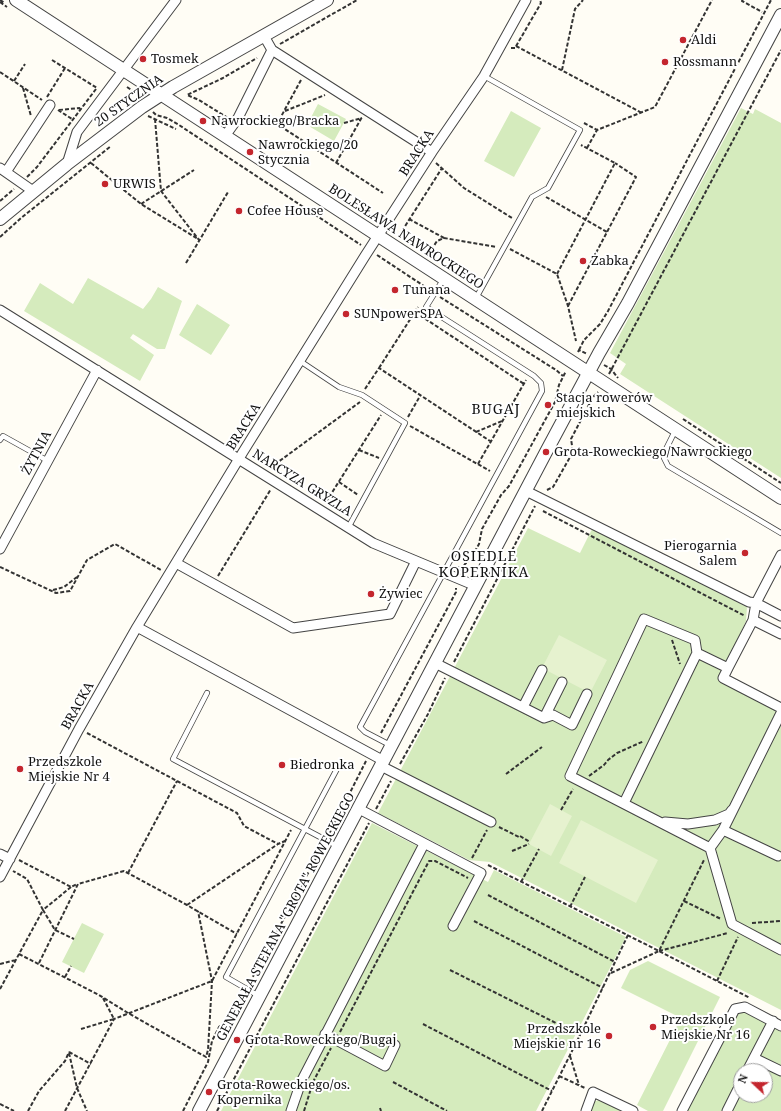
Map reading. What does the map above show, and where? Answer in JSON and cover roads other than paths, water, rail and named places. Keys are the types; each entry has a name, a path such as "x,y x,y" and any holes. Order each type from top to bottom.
{"street":[{"name":"BOLESŁAWA NAWROCKIEGO","path":"16,0 120,74 161,94 781,498"},
{"path":"67,164 77,132 176,0"},
{"name":"20 STYCZNIA","path":"0,219 67,164 147,110 161,94 328,0"},
{"name":"BRACKA","path":"0,877 14,860 79,729 137,627 300,361 432,152 484,76 526,0"},
{"name":"GENERAŁA STEFANA \"GROTA\" ROWECKIEGO","path":"199,1111 589,372 628,303 781,15"},
{"path":"264,36 272,50 336,91 364,114 432,152"},
{"path":"225,136 245,104 272,50"},
{"path":"34,191 2,170 35,128 54,107"},
{"name":"NARCYZA GRYZLA","path":"0,310 373,543 476,586"},
{"name":"ŻYTNIA","path":"0,549 97,370"},
{"path":"526,491 749,602 756,603 781,616"},
{"path":"781,555 756,603 753,620 723,678 781,708"},
{"path":"176,562 293,628 390,614 416,561"},
{"path":"624,803 697,653 695,640 644,619 570,776 710,848 732,924 781,950"},
{"path":"753,620 781,634"},
{"path":"137,627 370,754 395,773 491,822"},
{"path":"697,653 728,668"},
{"path":"435,663 544,718 553,715 572,725 587,694"},
{"path":"523,707 542,670"},
{"path":"544,718 562,682"},
{"path":"710,848 723,830 781,713"},
{"path":"650,816 668,823 688,824 715,820 729,814 735,805"},
{"path":"359,809 424,844 469,863 481,873 453,926"},
{"path":"723,830 778,856"},
{"path":"291,1111 301,1082 424,844"},
{"path":"0,854 14,860"},
{"path":"682,1111 735,1009 745,1007 777,1023 751,1063"},
{"path":"326,1034 385,1066 395,1046"},
{"path":"754,1058 781,1071"},
{"path":"586,1111 593,1092 633,1111"},
{"path":"727,1111 733,1099"}],"lane":[{"path":"476,298 532,197 548,188 580,130 484,76"},
{"path":"392,746 365,732 360,727 542,391 541,383 530,374 426,307 444,278"},
{"path":"300,361 339,387 364,396 405,423 348,528"},
{"path":"676,429 665,451 664,458 668,466 781,533"},
{"path":"0,440 2,436 48,461"},
{"path":"207,693 173,759 339,847"},
{"path":"260,996 226,977 338,767"}],"place":[{"name":"Aldi","path":"683,40"},
{"name":"Tosmek","path":"143,59"},
{"name":"Rossmann","path":"665,62"},
{"name":"Nawrockiego/Bracka","path":"203,121"},
{"name":"Nawrockiego/20 Stycznia","path":"250,152"},
{"name":"URWIS","path":"105,184"},
{"name":"Cofee House","path":"239,211"},
{"name":"Żabka","path":"583,261"},
{"name":"Tunana","path":"395,290"},
{"name":"SUNpowerSPA","path":"346,314"},
{"name":"Stacja rowerów miejskich","path":"548,405"},
{"name":"Grota-Roweckiego/Nawrockiego","path":"546,452"},
{"name":"Pierogarnia Salem","path":"745,553"},
{"name":"Żywiec","path":"371,594"},
{"name":"Biedronka","path":"282,765"},
{"name":"Przedszkole Miejskie Nr 4","path":"20,769"},
{"name":"Przedszkole Miejskie Nr 16","path":"653,1027"},
{"name":"Przedszkole Miejskie nr 16","path":"609,1036"},
{"name":"Grota-Roweckiego/Bugaj","path":"237,1040"},
{"name":"Grota-Roweckiego/os. Kopernika","path":"209,1092"}],"district":[{"name":"BUGAJ","path":"496,410"},
{"name":"OSIEDLE KOPERNIKA","path":"484,566"}]}
